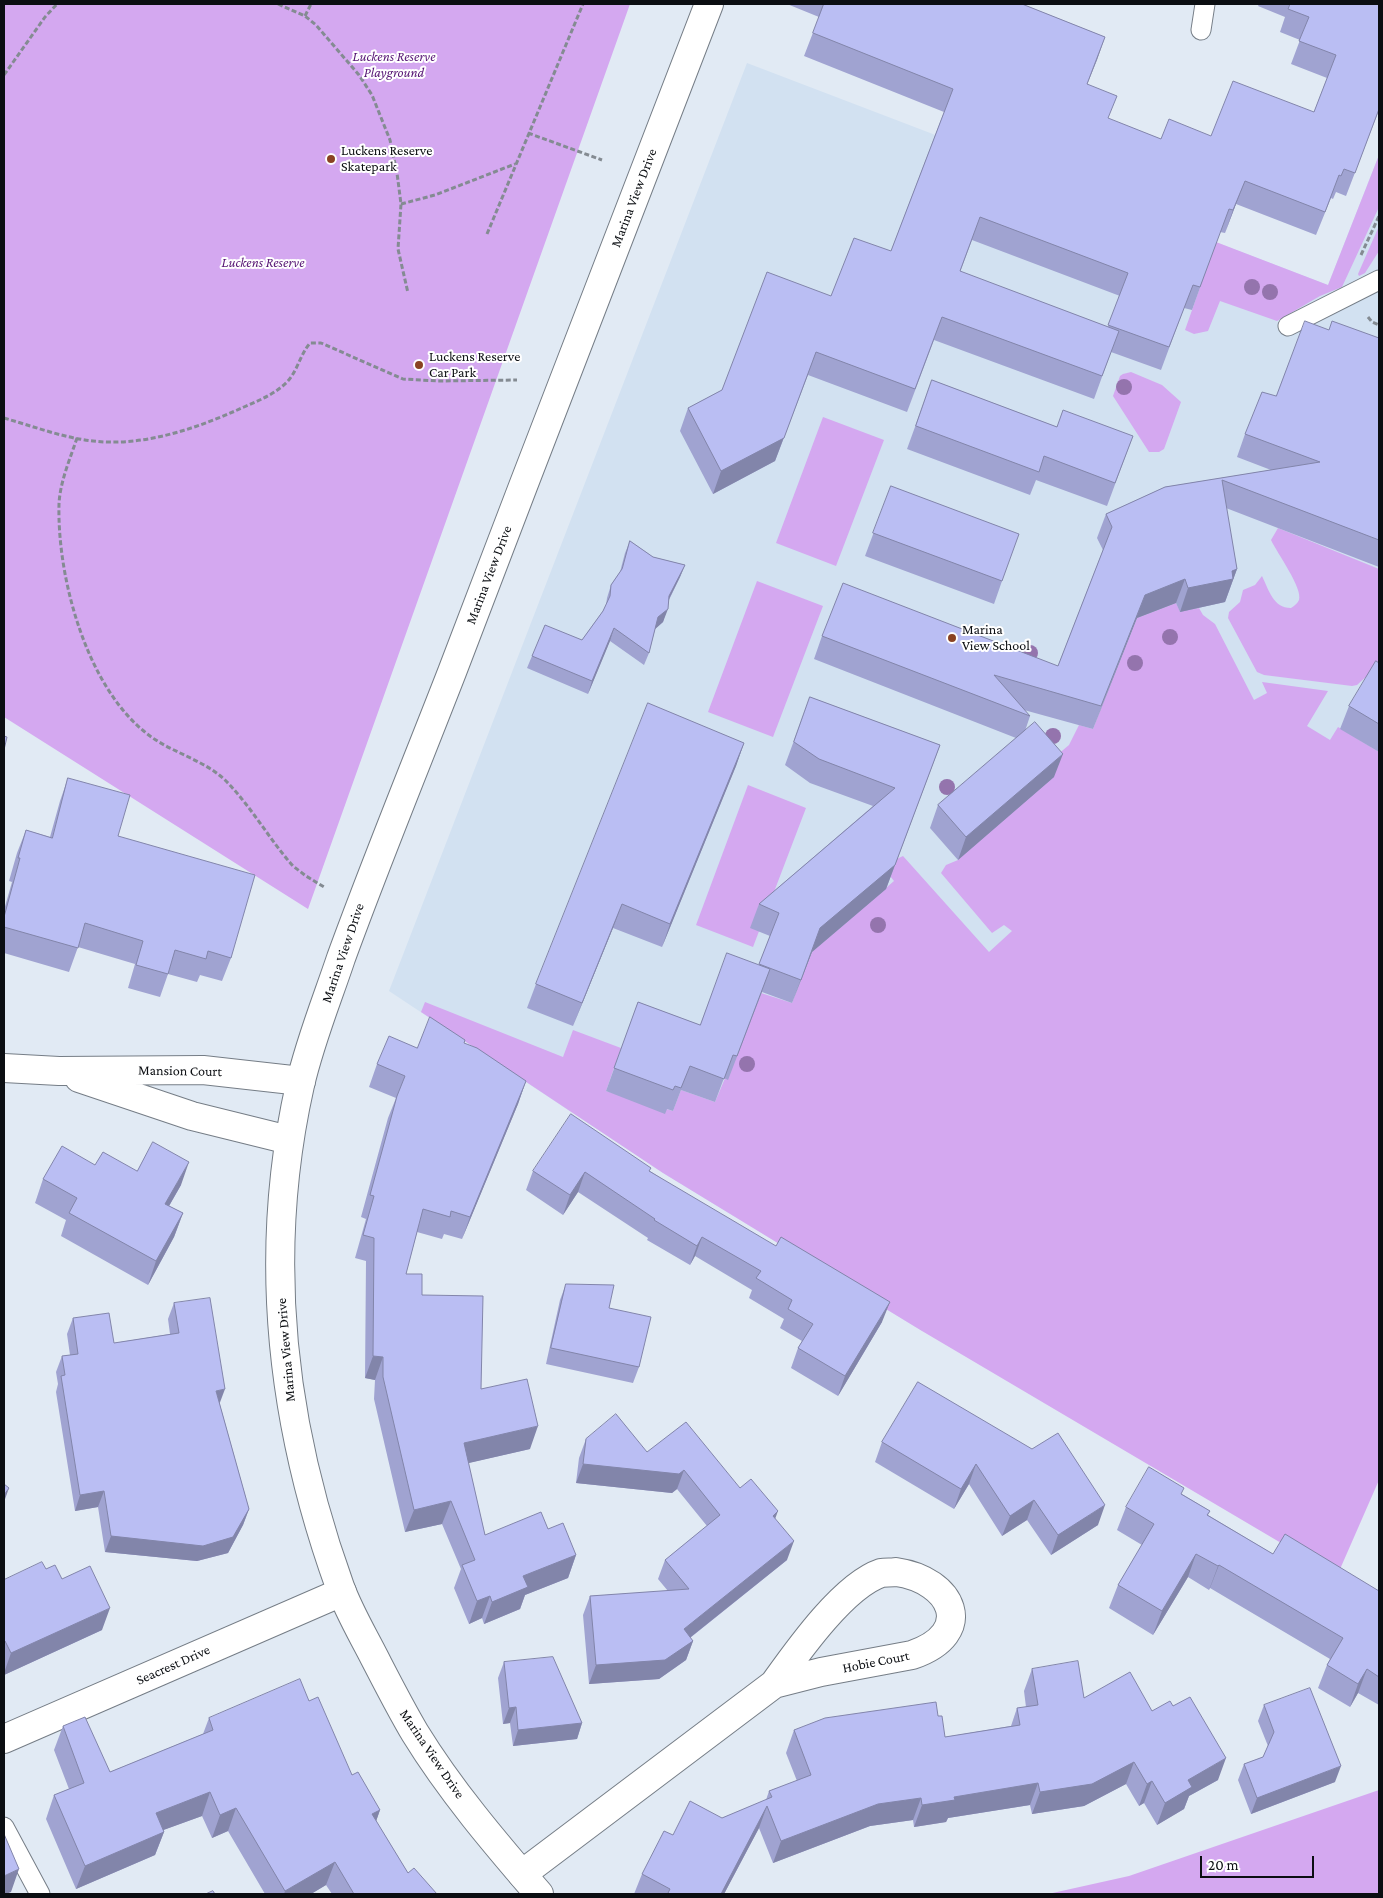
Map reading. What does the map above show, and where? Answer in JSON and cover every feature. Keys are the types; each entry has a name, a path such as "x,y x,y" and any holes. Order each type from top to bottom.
{"street":[{"name":"Marina View Drive","path":"540,1894 457,1793 413,1730 342,1592 304,1467 291,1407 285,1365 280,1290 283,1192 301,1081 315,1034 362,901 430,730 709,4"},
{"name":"Mansion Court","path":"4,1068 59,1071 203,1070 301,1081"},
{"name":"Mansion Court","path":"59,1071 192,1116 290,1140"},
{"name":"Hobie Court","path":"522,1874 774,1684 807,1638 856,1588 883,1573 910,1574 936,1588 945,1598 951,1609 952,1620 948,1631 938,1642 926,1650 912,1655 821,1672 774,1684"},
{"name":"Seacrest Drive","path":"4,1739 342,1592"}],"lane":[{"path":"1201,30 1205,4"},
{"path":"1288,326 1379,280"},
{"path":"4,1828 40,1894"}],"path":[{"path":"4,75 34,31 57,4"},
{"path":"278,4 304,16 316,25 359,75 372,95 390,140 397,173 401,204 398,249 408,293"},
{"path":"304,16 311,4"},
{"path":"487,234 583,4"},
{"path":"528,133 602,160"},
{"path":"401,204 435,195 516,164"},
{"path":"4,418 92,441 118,442 148,438 185,429 230,414 271,395 287,382 296,370 304,349 310,343 315,342 404,379 438,381 517,380"},
{"path":"76,438 59,502 63,556 75,616 83,642 106,685 133,721 150,736 224,779 293,866 324,887"}],"shaded area":[{"name":"Marina View School","path":"747,63 1328,285 1379,155 1379,1477 922,1331 663,1173 389,991"}],"green space":[{"name":"Luckens Reserve","path":"4,4 630,4 308,909 4,717"},
{"path":"1379,155 1379,207 1342,287 1320,296 1277,321 1220,301 1208,331 1194,334 1185,330 1216,242 1328,285"},
{"path":"1379,226 1379,251 1365,273 1359,276 1358,274"},
{"path":"1131,372 1162,385 1181,402 1164,449 1159,452 1149,452 1113,396 1120,376"},
{"path":"823,417 884,440 836,566 776,543"},
{"path":"1278,528 1379,569 1379,665 1357,685 1352,686 1264,675 1257,672 1228,618 1229,612 1240,602 1243,590 1255,585 1262,576 1272,597 1280,605 1291,608 1299,600 1297,587 1271,540"},
{"path":"757,581 823,606 773,737 708,712"},
{"path":"1176,603 1180,611 1199,608 1203,615 1215,624 1254,700 1267,693 1262,682 1328,691 1307,726 1330,740 1338,727 1379,752 1379,1480 1337,1576 922,1331 663,1173 421,1012 425,1002 563,1057 573,1030 621,1048 606,1091 673,1111 681,1090 715,1102 761,993 792,1003 812,952 894,881 882,866 903,856 989,952 1012,931 1004,925 992,933 941,873 946,865 958,860 1044,766 1069,745 1079,725 1093,729 1137,618"},
{"path":"748,785 806,808 753,947 696,925"},
{"path":"1379,1790 1379,1894 1048,1894 1129,1876"}],"building":[{"path":"824,4 1022,4 1105,37 1087,84 1117,96 1108,118 1161,139 1169,119 1211,136 1233,81 1314,112 1336,55 1299,41 1309,17 1288,9 1290,4 1379,4 1379,109 1355,173 1344,169 1341,176 1339,175 1325,212 1245,181 1233,210 1229,209 1200,287 1193,285 1169,347 1108,325 1128,273 980,217 960,271 1119,331 1102,376 942,317 915,389 816,352 784,438 721,471 688,408 722,390 767,272 831,296 854,238 891,251 953,89 813,33"},
{"path":"1305,321 1329,330 1332,321 1379,338 1379,540 1222,480 1237,569 1232,571 1233,579 1188,588 1185,579 1145,595 1101,706 994,675 1030,716 822,636 843,583 1058,666 1112,527 1106,514 1165,487 1320,462 1245,434 1262,392 1276,396"},
{"path":"932,380 1057,427 1063,410 1133,436 1115,483 1044,456 1039,472 916,426"},
{"path":"891,486 1019,534 1002,581 873,533"},
{"path":"630,541 653,557 685,565 669,596 668,609 658,617 649,653 614,628 592,681 532,656 545,625 582,640 603,611 610,596 611,585 622,569"},
{"path":"1376,661 1379,663 1379,724 1349,706"},
{"path":"810,697 940,745 895,865 820,928 801,980 759,964 779,913 759,904 895,788 819,759 794,742"},
{"path":"648,703 744,743 670,924 622,904 582,1003 536,984"},
{"path":"1035,722 1063,754 966,837 938,805"},
{"path":"4,736 7,737 4,750"},
{"path":"68,778 130,795 118,836 255,875 231,958 208,951 206,959 175,950 168,974 136,965 143,941 85,923 78,948 4,927 4,917 26,830 52,838"},
{"path":"727,953 770,969 737,1056 733,1055 724,1079 690,1066 681,1088 675,1086 673,1090 614,1068 638,1002 700,1025"},
{"path":"430,1017 465,1040 464,1043 477,1048 526,1081 470,1217 451,1211 450,1217 423,1209 406,1274 422,1274 422,1295 483,1296 481,1389 527,1379 538,1426 464,1443 485,1535 541,1512 548,1529 563,1523 576,1555 523,1576 528,1587 492,1602 490,1596 477,1601 462,1565 475,1560 451,1501 414,1510 383,1377 383,1357 373,1356 374,1238 363,1235 374,1196 370,1195 397,1096 405,1076 377,1064 389,1036 417,1048"},
{"path":"571,1114 651,1168 649,1171 776,1246 781,1237 890,1302 845,1376 798,1348 813,1324 788,1309 792,1300 756,1278 761,1271 702,1237 697,1246 654,1220 585,1172 570,1195 533,1171"},
{"path":"153,1142 189,1162 165,1204 183,1213 156,1261 69,1213 77,1198 43,1179 62,1146 95,1165 103,1152 137,1171"},
{"path":"566,1284 614,1285 609,1308 651,1317 639,1367 551,1348"},
{"path":"210,1298 225,1389 216,1391 249,1509 233,1537 203,1546 111,1536 104,1491 80,1495 61,1376 65,1375 62,1356 78,1354 73,1318 109,1313 114,1343 179,1333 174,1303"},
{"path":"918,1382 1032,1449 1058,1433 1105,1505 1058,1535 1034,1500 1010,1516 976,1464 961,1489 882,1442"},
{"path":"616,1414 647,1452 686,1422 740,1488 751,1479 778,1511 773,1516 794,1541 684,1629 693,1641 665,1660 596,1665 590,1596 689,1589 665,1560 720,1515 684,1470 679,1474 583,1464 586,1439"},
{"path":"1149,1467 1184,1488 1181,1494 1210,1511 1207,1515 1273,1554 1285,1534 1379,1591 1379,1677 1367,1669 1358,1684 1327,1665 1343,1638 1219,1565 1196,1554 1162,1611 1118,1585 1154,1524 1126,1507"},
{"path":"4,1484 9,1488 4,1495"},
{"path":"42,1562 46,1569 55,1565 62,1579 90,1566 110,1608 11,1653 4,1641 4,1580"},
{"path":"553,1657 582,1723 518,1730 516,1707 509,1708 504,1662"},
{"path":"1078,1661 1084,1698 1130,1672 1152,1711 1170,1701 1173,1706 1190,1697 1226,1758 1188,1780 1192,1787 1165,1803 1152,1781 1147,1784 1134,1762 1092,1784 1040,1792 1038,1783 954,1797 955,1800 922,1805 921,1798 878,1804 781,1841 767,1806 721,1894 671,1894 668,1893 670,1889 642,1874 664,1831 673,1835 690,1801 722,1818 772,1797 769,1791 811,1775 794,1730 825,1718 936,1702 938,1716 942,1716 945,1737 1020,1725 1017,1708 1038,1705 1032,1669"},
{"path":"300,1679 309,1701 318,1697 352,1775 358,1772 380,1810 372,1814 408,1873 414,1868 437,1894 354,1894 335,1862 285,1891 236,1808 220,1815 210,1792 156,1813 164,1832 85,1866 54,1795 84,1783 63,1726 85,1717 110,1772 213,1730 209,1718"},
{"path":"1310,1688 1341,1766 1257,1798 1244,1764 1263,1757 1274,1732 1264,1705"},
{"path":"4,1834 19,1869 4,1876"}],"place":[{"name":"Luckens Reserve Skatepark","path":"331,159"},
{"name":"Luckens Reserve Car Park","path":"419,365"},
{"name":"Marina View School","path":"952,638"}],"park label":[{"name":"Luckens Reserve Playground","path":"394,66"}]}
